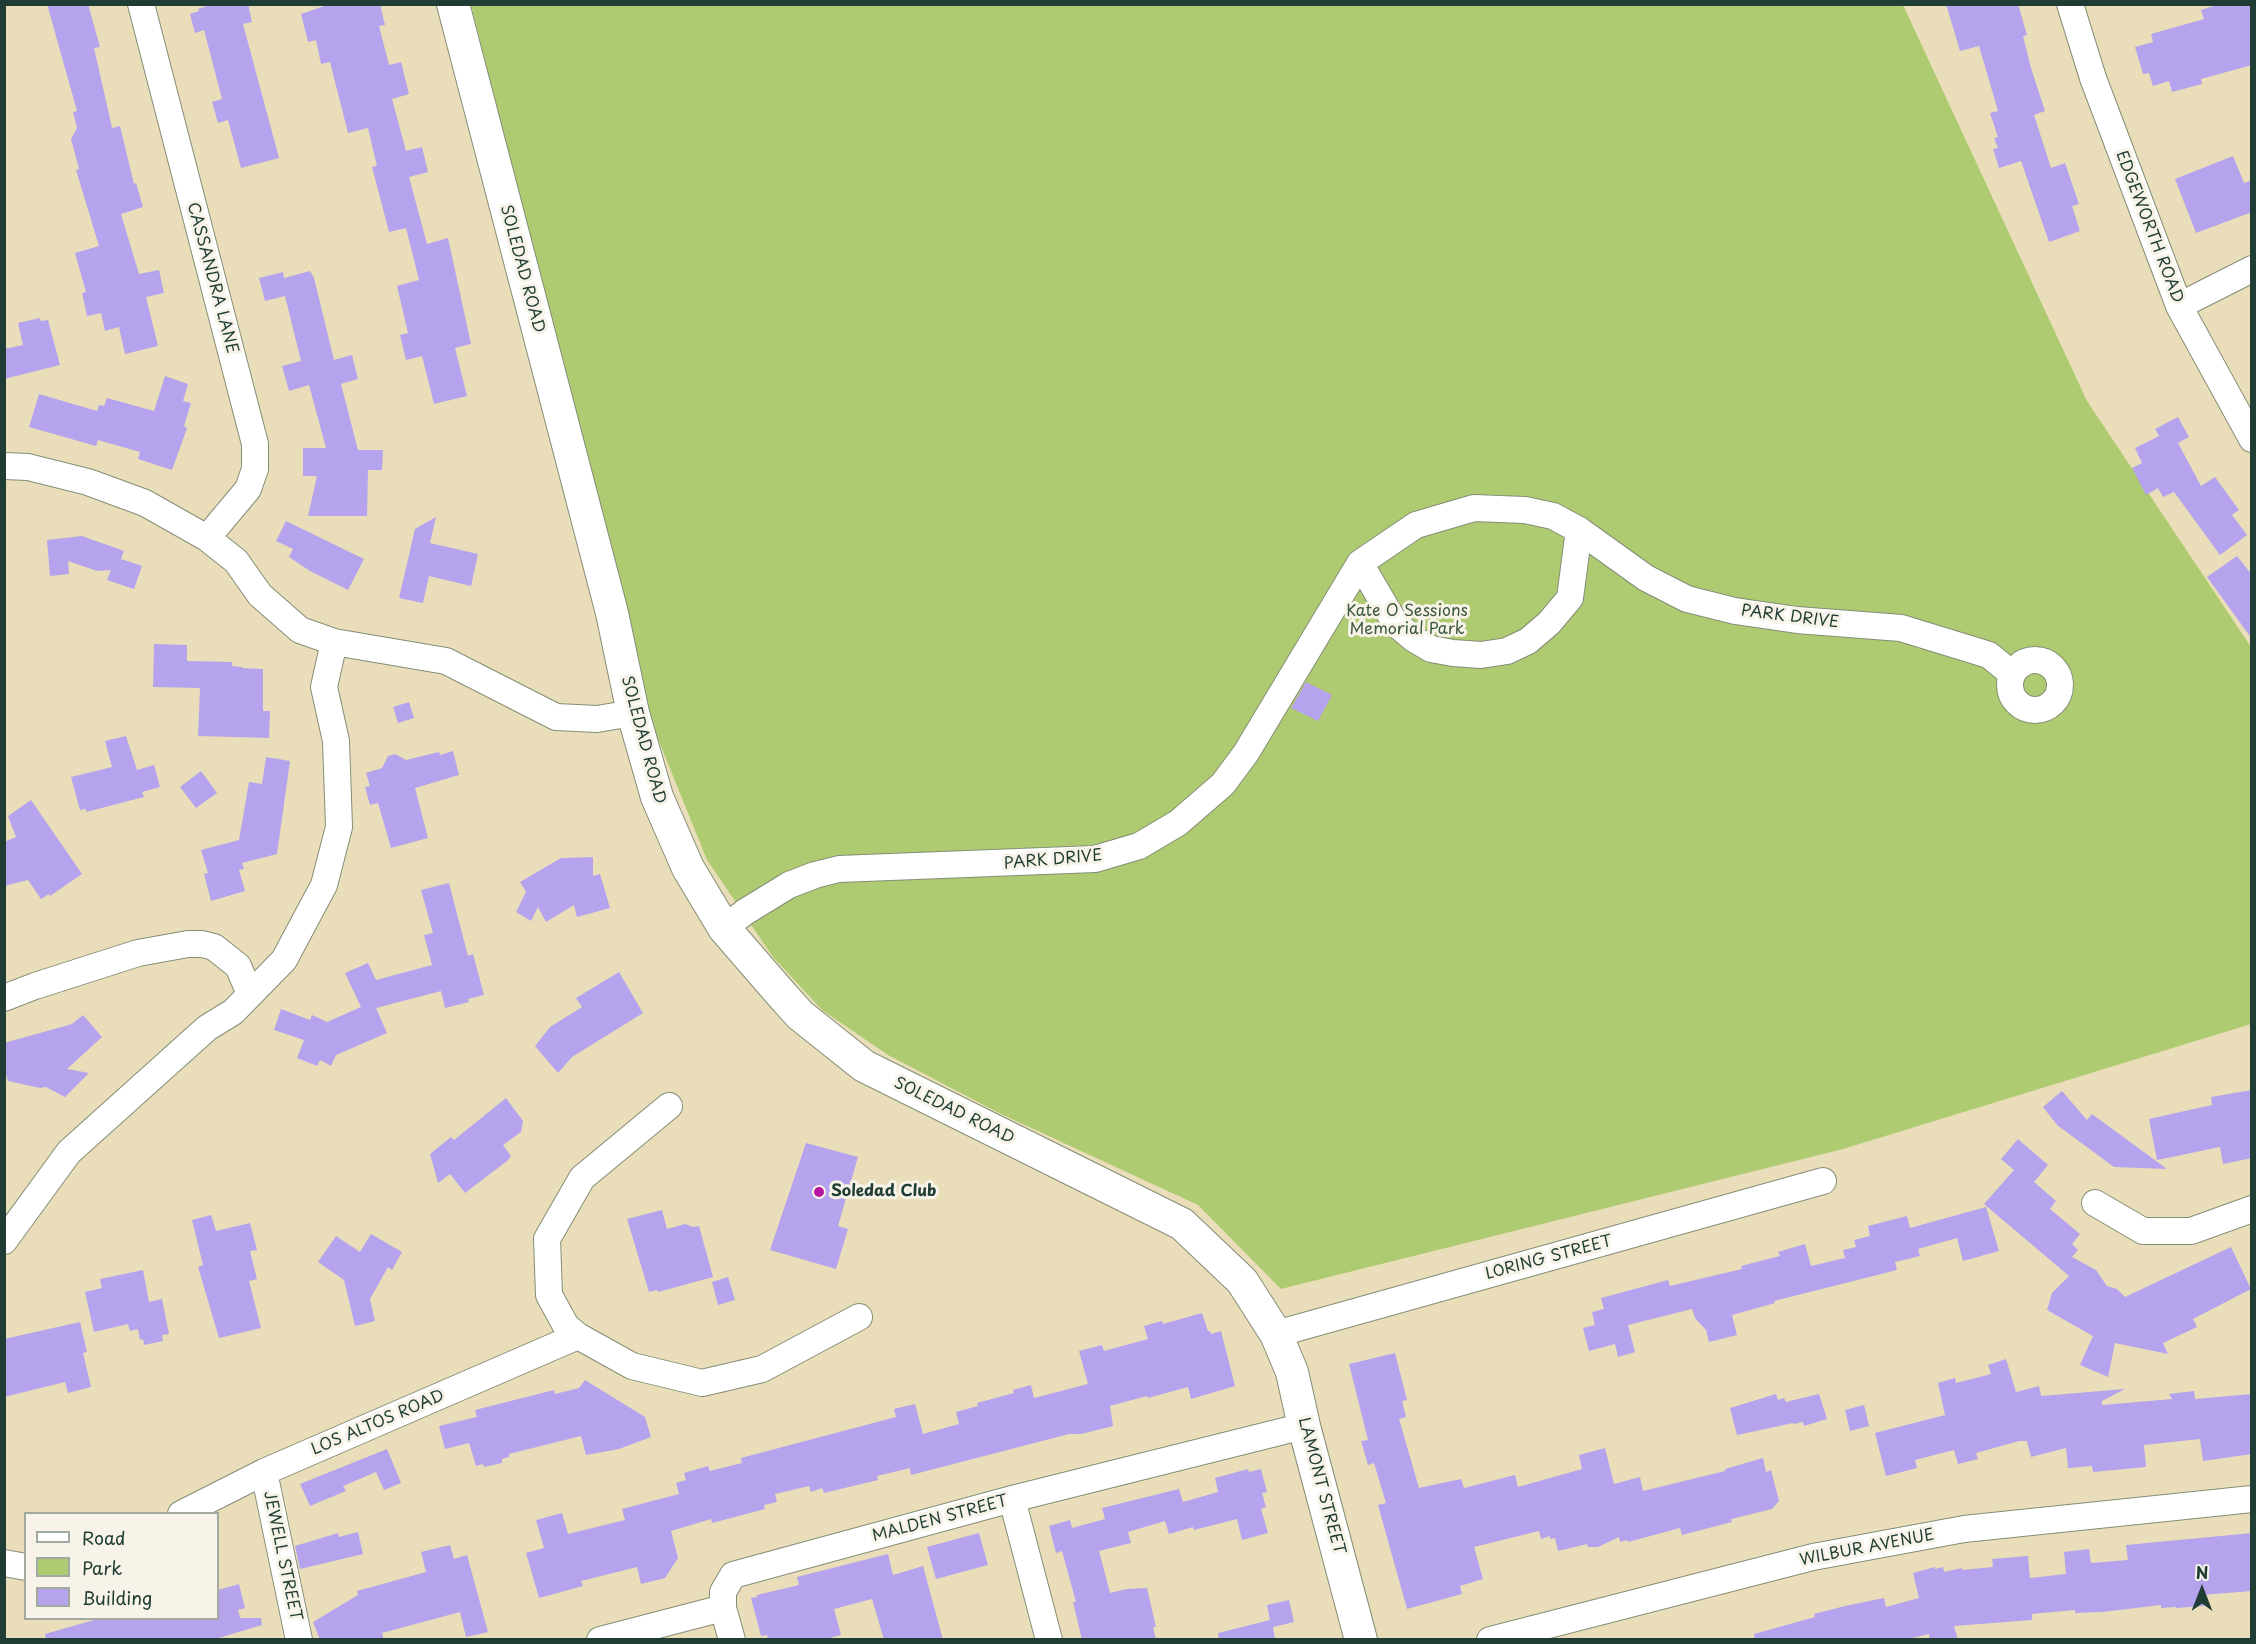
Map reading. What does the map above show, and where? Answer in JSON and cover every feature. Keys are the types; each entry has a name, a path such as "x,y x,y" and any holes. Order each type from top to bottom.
{"street":[{"name":"CASSANDRA LANE","path":"141,4 255,444 255,469 248,489 207,538"},
{"name":"SOLEDAD ROAD","path":"453,4 612,613 633,713 657,797 688,868 724,928 800,1015 864,1066 1182,1224 1242,1281 1276,1334"},
{"name":"EDGEWORTH ROAD","path":"2070,4 2093,78 2179,306 2252,439"},
{"path":"2179,306 2252,269"},
{"path":"4,466 28,467 88,482 145,503 207,538 236,561 260,595 300,630 334,642 446,661 556,717 597,719 633,713"},
{"name":"PARK DRIVE","path":"724,928 789,885 839,869 1095,859 1139,846 1178,823 1223,784 1246,753 1360,563 1416,525 1474,508 1525,510 1553,516 1579,530 1646,578 1687,599 1735,611 1797,620 1901,628 1989,655 2012,674"},
{"path":"1360,563 1395,623 1431,650 1480,655 1507,651 1528,640 1549,623 1570,598 1579,530"},
{"path":"4,1241 69,1152 207,1028 233,1012 284,960 324,885 339,827 336,741 324,687 334,642"},
{"path":"4,998 138,953 188,944 214,947 238,966 250,994"},
{"path":"669,1106 582,1178 547,1239 549,1295 566,1326 578,1336 633,1366 702,1383 762,1369 859,1317"},
{"name":"LORING STREET","path":"1276,1334 1823,1181"},
{"path":"2096,1203 2143,1232 2191,1232 2252,1209"},
{"name":"LAMONT STREET","path":"1276,1334 1292,1372 1361,1640"},
{"name":"LOS ALTOS ROAD","path":"185,1512 264,1472 578,1336"},
{"name":"MALDEN STREET","path":"723,1608 723,1592 733,1575 1012,1499 1304,1425"},
{"name":"JEWELL STREET","path":"264,1472 300,1640"},
{"path":"1012,1499 1049,1640"},
{"name":"WILBUR AVENUE","path":"1490,1640 1813,1557 1964,1529 2252,1499"},
{"path":"4,1563 24,1567"},
{"path":"600,1640 723,1608 732,1640"}],"green space":[{"name":"Kate O Sessions Memorial Park","path":"471,5 1903,5 2087,401 2251,647 2251,1024 1843,1149 1281,1289 1198,1205 1001,1114 888,1055 822,1010 773,957 707,860 652,724"}],"building":[{"path":"47,4 88,4 100,47 94,48 112,128 120,126 134,184 136,183 143,207 121,214 139,274 159,270 164,293 146,297 158,346 125,354 119,327 105,331 101,313 87,316 82,293 86,292 75,253 99,246 76,170 79,169 71,139 77,128 73,112 77,111"},
{"path":"214,4 248,4 252,22 243,24 279,158 241,168 228,120 218,123 212,102 222,99 204,30 195,33 190,14"},
{"path":"330,4 380,4 385,25 379,26 389,65 401,62 409,94 392,99 406,151 422,147 428,172 409,177 427,244 448,238 471,344 455,348 467,396 434,404 422,356 406,360 400,335 408,333 397,286 419,280 406,228 389,232 372,167 377,166 368,128 348,133 330,62 321,64 316,40 308,42 301,14"},
{"path":"1946,4 2018,4 2027,35 2023,36 2031,68 2045,111 2034,115 2051,168 2065,163 2079,204 2072,206 2080,231 2049,242 2021,161 1999,168 1993,149 1998,148 1994,138 1998,137 1990,113 1998,111 1979,46 1960,51"},
{"path":"2220,4 2252,4 2252,65 2201,79 2202,84 2172,92 2169,81 2153,86 2149,73 2143,74 2135,47 2153,42 2151,34 2204,19 2201,10"},
{"path":"2233,156 2244,183 2252,180 2252,212 2196,233 2175,179"},
{"path":"310,271 314,278 334,360 352,355 358,379 341,384 358,450 383,450 382,470 368,470 367,516 308,516 317,476 303,476 303,448 326,448 309,385 289,391 282,366 301,361 285,296 265,301 259,278 283,272 284,278"},
{"path":"40,318 41,321 48,320 60,365 4,379 4,349 23,345 18,323"},
{"path":"165,376 188,384 183,401 191,403 184,426 187,428 172,470 138,459 140,452 98,440 96,446 29,427 39,394 97,411 99,405 104,406 107,398 154,411"},
{"path":"2178,417 2189,437 2178,443 2201,486 2215,477 2239,510 2232,515 2247,535 2220,555 2174,492 2163,497 2158,488 2146,495 2132,468 2142,463 2135,448 2159,436 2155,429"},
{"path":"436,517 430,543 478,554 471,586 429,576 423,603 399,598 415,529"},
{"path":"286,521 364,559 348,590 310,571 289,557 293,549 276,541"},
{"path":"82,536 124,551 121,559 142,566 134,589 107,580 111,570 97,571 68,561 69,574 50,576 47,540"},
{"path":"2237,556 2252,575 2252,639 2207,577"},
{"path":"154,644 187,645 187,661 232,662 232,666 263,669 263,711 270,711 269,738 198,736 200,688 153,687"},
{"path":"1306,682 1332,695 1318,721 1291,708"},
{"path":"409,702 414,718 398,723 393,707"},
{"path":"126,736 137,770 154,765 160,787 142,792 144,797 86,812 86,809 80,810 71,777 112,767 105,741"},
{"path":"453,751 459,775 415,788 428,838 391,848 378,803 370,805 365,787 370,786 366,773 382,768 388,756 395,754 406,760"},
{"path":"266,757 290,761 277,854 242,863 244,869 239,870 245,891 211,901 204,874 208,873 201,850 239,840 249,782 262,784"},
{"path":"201,771 217,793 196,808 180,787"},
{"path":"31,800 82,874 50,896 49,894 41,899 28,880 4,886 4,842 16,837 8,816"},
{"path":"593,857 593,876 600,874 610,908 577,917 574,905 546,922 538,907 531,921 516,912 526,892 520,882 561,858"},
{"path":"449,883 468,956 473,954 484,995 468,999 469,1002 445,1008 441,991 376,1008 387,1033 336,1055 331,1066 320,1060 317,1066 297,1058 304,1040 274,1030 281,1009 310,1020 312,1015 327,1022 361,1007 345,973 368,963 376,980 432,965 424,935 433,933 421,890"},
{"path":"619,972 643,1013 572,1057 558,1073 535,1046 550,1027 582,1007 576,998"},
{"path":"83,1015 102,1037 67,1069 89,1073 65,1097 46,1087 40,1088 8,1081 4,1068 4,1043 72,1024"},
{"path":"2252,1090 2252,1158 2223,1164 2220,1147 2157,1160 2149,1119 2212,1105 2211,1097"},
{"path":"2062,1091 2087,1120 2092,1114 2167,1169 2114,1167 2057,1125 2043,1107"},
{"path":"506,1098 523,1121 521,1132 503,1145 511,1156 507,1161 465,1193 450,1174 438,1183 430,1154 451,1137 454,1140"},
{"path":"2018,1139 2048,1165 2034,1182 2056,1201 2050,1209 2080,1234 2072,1244 2078,1250 2072,1257 2096,1270 2107,1286 2117,1289 2125,1297 2231,1247 2251,1289 2193,1319 2197,1327 2163,1343 2168,1354 2115,1343 2108,1377 2080,1365 2093,1336 2047,1310 2052,1293 2069,1276 1984,1204 2014,1170 2001,1159"},
{"name":"Soledad Club","path":"806,1143 858,1157 838,1226 848,1229 836,1269 770,1250"},
{"path":"1986,1207 1999,1251 1963,1261 1957,1238 1918,1249 1920,1256 1895,1262 1897,1270 1774,1301 1775,1303 1732,1315 1737,1335 1709,1342 1706,1330 1695,1318 1692,1309 1628,1325 1635,1352 1618,1357 1615,1344 1589,1351 1583,1328 1595,1325 1592,1312 1604,1309 1601,1298 1668,1280 1670,1286 1742,1269 1741,1266 1780,1256 1778,1252 1805,1244 1811,1266 1845,1258 1843,1250 1856,1247 1854,1240 1870,1236 1868,1226 1907,1216 1910,1228"},
{"path":"662,1210 667,1229 685,1224 693,1227 699,1226 713,1277 658,1292 657,1290 649,1292 627,1219"},
{"path":"211,1215 216,1231 250,1223 257,1250 250,1251 257,1279 249,1281 261,1328 219,1338 198,1267 203,1265 192,1220"},
{"path":"371,1234 402,1252 392,1270 388,1267 370,1299 375,1321 355,1326 344,1280 318,1262 336,1236 360,1252"},
{"path":"143,1270 149,1302 162,1299 169,1334 162,1335 163,1341 144,1345 143,1339 140,1340 138,1329 130,1331 128,1324 94,1332 85,1292 102,1288 100,1279"},
{"path":"728,1277 735,1300 718,1305 712,1282"},
{"path":"1202,1313 1211,1334 1221,1331 1235,1386 1191,1399 1188,1387 1110,1406 1113,1426 1081,1434 1069,1434 911,1475 910,1468 877,1476 878,1480 824,1493 822,1488 811,1492 809,1486 775,1494 777,1502 764,1505 765,1509 712,1523 711,1519 671,1531 678,1558 665,1578 641,1584 637,1567 581,1581 583,1586 539,1598 526,1553 544,1548 536,1520 562,1513 568,1534 625,1520 622,1509 679,1494 676,1483 686,1480 684,1473 708,1466 710,1471 742,1463 741,1458 896,1417 894,1409 915,1404 923,1434 959,1424 956,1412 978,1406 977,1403 1014,1393 1013,1390 1031,1385 1034,1398 1088,1384 1079,1351 1102,1345 1104,1351 1148,1339 1144,1326 1162,1321 1163,1324"},
{"path":"80,1322 87,1352 83,1353 91,1387 68,1393 65,1382 4,1397 4,1339"},
{"path":"1395,1353 1407,1400 1402,1401 1406,1417 1399,1419 1419,1488 1461,1479 1464,1488 1515,1475 1518,1487 1582,1469 1579,1455 1605,1448 1614,1484 1640,1477 1643,1491 1725,1471 1725,1469 1763,1458 1766,1472 1771,1470 1779,1501 1772,1509 1682,1535 1680,1528 1628,1542 1627,1540 1620,1542 1619,1537 1598,1547 1588,1547 1587,1544 1558,1551 1555,1538 1550,1539 1550,1536 1541,1539 1539,1531 1474,1547 1483,1579 1460,1586 1462,1594 1407,1609 1378,1505 1386,1503 1374,1463 1368,1465 1361,1441 1368,1440 1349,1364"},
{"path":"2006,1359 2016,1392 2039,1386 2041,1396 2125,1389 2102,1401 2102,1405 2172,1399 2169,1394 2194,1391 2195,1399 2252,1394 2252,1454 2203,1461 2200,1439 2144,1445 2146,1467 2093,1472 2092,1466 2068,1468 2066,1448 2031,1457 2027,1441 2019,1441 1976,1453 1978,1459 1958,1464 1954,1450 1915,1460 1917,1468 1886,1476 1875,1433 1945,1415 1938,1383 1955,1378 1956,1383 1991,1374 1988,1365"},
{"path":"585,1380 645,1417 651,1437 619,1449 586,1455 581,1436 509,1454 509,1457 502,1459 502,1463 484,1467 483,1464 476,1466 469,1443 445,1449 439,1426 477,1417 475,1410 554,1390 555,1394 579,1388"},
{"path":"1776,1394 1778,1400 1784,1398 1786,1402 1819,1394 1827,1419 1804,1426 1803,1422 1793,1423 1737,1435 1730,1408"},
{"path":"1864,1405 1869,1426 1850,1431 1845,1410"},
{"path":"387,1449 401,1483 384,1490 376,1472 343,1486 346,1491 310,1506 300,1484"},
{"path":"1248,1469 1249,1472 1261,1469 1267,1492 1262,1493 1266,1507 1261,1509 1268,1533 1242,1540 1237,1519 1169,1534 1165,1521 1128,1532 1131,1543 1099,1551 1110,1593 1147,1588 1156,1627 1153,1627 1156,1640 1082,1640 1073,1602 1076,1602 1062,1551 1056,1553 1049,1526 1070,1520 1072,1528 1105,1519 1102,1508 1179,1489 1183,1502 1218,1492 1215,1478"},
{"path":"358,1532 363,1554 300,1569 295,1546 338,1533 339,1537"},
{"path":"979,1533 988,1565 936,1579 927,1547"},
{"path":"2252,1533 2252,1591 2202,1595 2204,1606 2161,1608 2161,1605 2102,1612 2075,1613 2075,1610 2032,1614 2032,1620 1954,1626 1958,1640 1930,1640 1929,1634 1904,1640 1755,1640 1754,1634 1845,1606 1884,1598 1886,1607 1919,1598 1913,1573 1935,1567 1935,1569 1943,1567 1944,1572 1962,1568 1962,1570 1993,1567 1992,1559 2028,1556 2030,1578 2066,1574 2064,1552 2089,1549 2091,1563 2128,1560 2126,1545"},
{"path":"450,1545 454,1559 467,1555 488,1632 466,1637 460,1612 382,1633 384,1640 320,1640 313,1622 358,1595 357,1591 426,1572 421,1552"},
{"path":"888,1554 893,1575 923,1566 943,1640 884,1640 872,1599 834,1609 841,1635 822,1640 768,1640 767,1635 761,1636 751,1598 799,1585 797,1577"},
{"path":"239,1584 245,1608 238,1610 240,1618 261,1618 262,1625 212,1640 46,1640 45,1634 94,1620 219,1620 219,1590"},
{"path":"1289,1600 1294,1622 1273,1627 1275,1640 1219,1640 1218,1633 1270,1620 1267,1605"}],"place":[{"name":"Soledad Club","path":"819,1192"}]}
